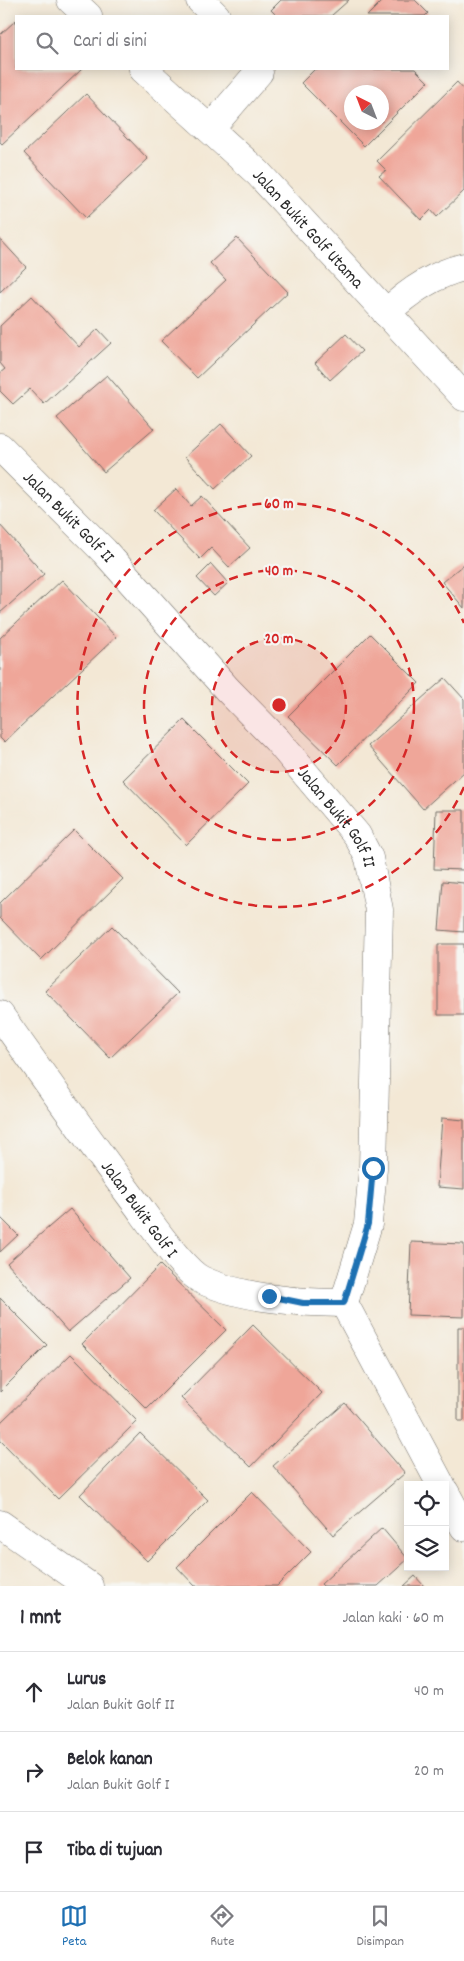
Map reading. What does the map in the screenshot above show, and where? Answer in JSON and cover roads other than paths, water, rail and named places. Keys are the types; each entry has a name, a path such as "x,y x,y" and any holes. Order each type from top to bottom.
{"street":[{"path":"70,0 87,15"},
{"path":"200,0 215,15"},
{"name":"Jalan Bukit Golf Utama","path":"144,70 258,173 464,398"},
{"path":"210,130 259,72 258,70"},
{"path":"386,313 400,300 440,275 464,267"},
{"name":"Jalan Bukit Golf II","path":"0,447 104,551 227,689 277,740 357,835 369,858 375,882 379,928 373,1168 368,1224 344,1303"},
{"name":"Jalan Bukit Golf I","path":"0,1015 148,1220 174,1253 200,1279 232,1290 303,1303 344,1303"},
{"path":"344,1303 440,1481"},
{"path":"449,1499 464,1527"},
{"path":"0,1524 89,1586"}]}
